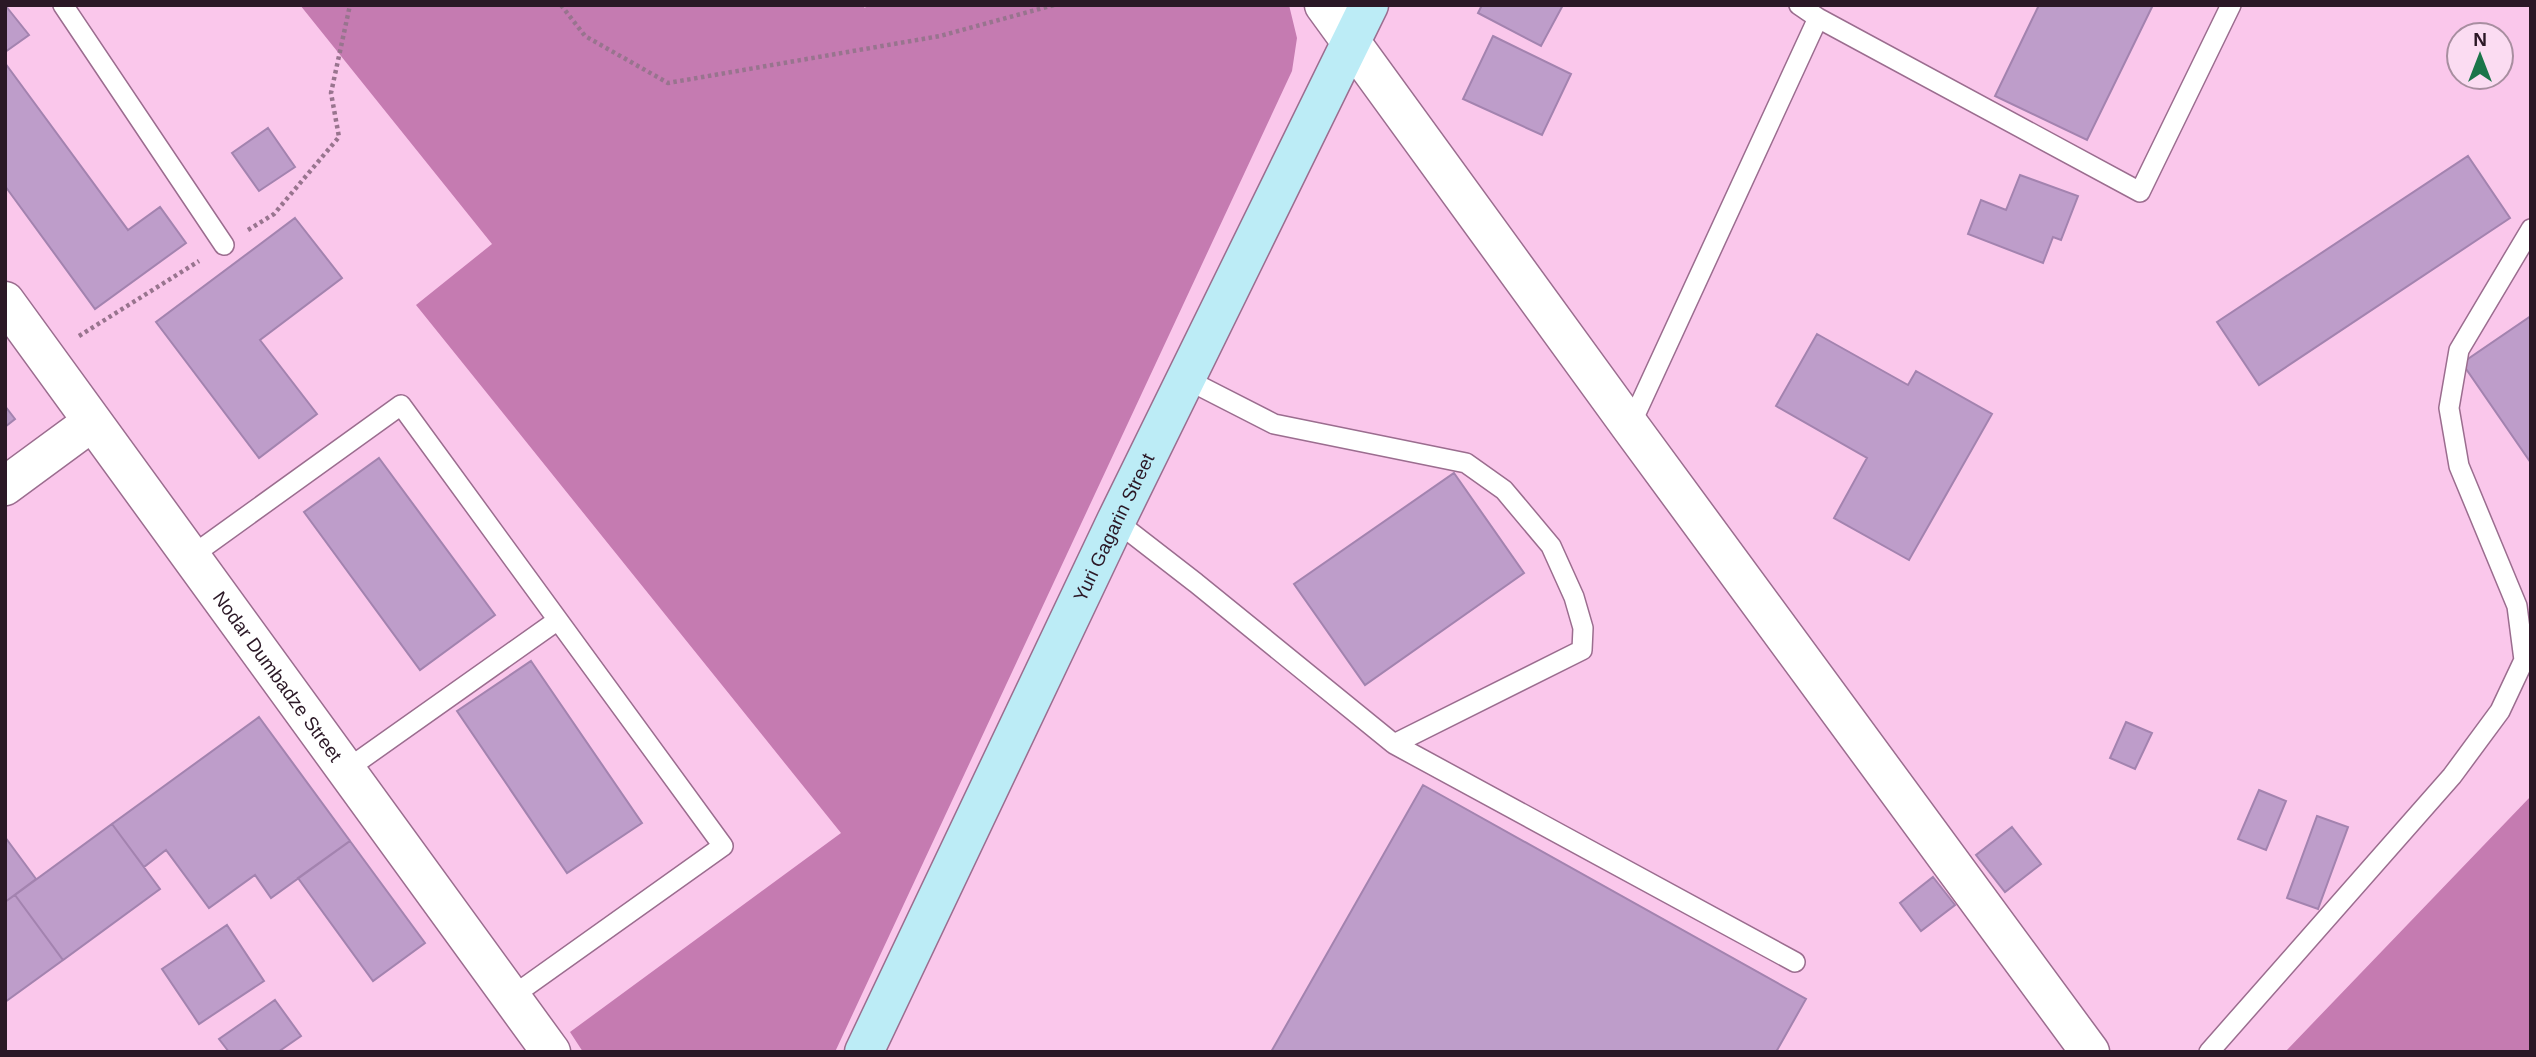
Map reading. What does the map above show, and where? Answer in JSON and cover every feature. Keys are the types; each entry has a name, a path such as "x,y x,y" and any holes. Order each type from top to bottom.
{"street":[{"path":"1324,5 2090,1052"},
{"name":"Yuri Gagarin Street","path":"864,1052 1116,521 1369,5"},
{"name":"Nodar Dumbadze Street","path":"5,301 551,1052"},
{"path":"5,486 92,422"}],"lane":[{"path":"63,5 224,245"},
{"path":"1799,5 1818,18 2140,192 2231,5"},
{"path":"1630,426 1818,18"},
{"path":"2209,1052 2452,776 2500,711 2524,660 2517,606 2459,466 2449,408 2459,350 2531,229"},
{"path":"1186,379 1274,424 1466,463 1504,490 1551,547 1577,607 1583,628 1581,650 1394,744"},
{"path":"191,557 401,405 723,846 511,997"},
{"path":"1116,521 1394,744 1795,962"},
{"path":"346,770 558,620"}],"path":[{"path":"561,5 585,36 668,83 940,36 1054,5"}],"shaded area":[{"path":"300,5 862,5 865,8 867,5 1289,5 1297,38 1292,71 835,1052 583,1052 570,1032 841,833 416,305 492,244"},
{"path":"2531,796 2531,1052 2285,1052"}],"building":[{"path":"5,5 29,35 5,52"},
{"path":"1482,5 1563,5 1541,46 1478,13"},
{"path":"2039,5 2153,5 2087,140 1995,96"},
{"path":"1493,36 1571,74 1542,135 1463,99"},
{"path":"5,63 128,230 160,207 186,243 95,309 5,186"},
{"path":"268,128 295,167 259,191 232,153"},
{"path":"2468,156 2510,218 2259,385 2217,322"},
{"path":"2020,175 2078,196 2061,240 2053,237 2043,263 1968,234 1981,200 2006,210"},
{"path":"295,218 342,278 260,340 317,414 259,458 156,322"},
{"path":"2531,316 2531,463 2462,363"},
{"path":"1817,334 1908,385 1916,371 1992,414 1909,560 1834,518 1867,458 1776,406"},
{"path":"5,406 15,419 5,427"},
{"path":"379,458 495,615 420,670 304,512"},
{"path":"1454,473 1524,573 1365,685 1294,584"},
{"path":"531,661 642,823 567,873 457,711"},
{"path":"259,717 350,841 271,898 255,875 209,908 166,850 144,867 112,824"},
{"path":"2126,722 2152,733 2135,769 2110,758"},
{"path":"1423,785 1806,999 1776,1052 1271,1052"},
{"path":"2259,790 2286,801 2266,850 2238,839"},
{"path":"2317,816 2348,827 2318,909 2287,898"},
{"path":"112,824 160,889 63,960 15,895"},
{"path":"2012,827 2041,864 2005,892 1976,855"},
{"path":"5,837 36,879 5,902"},
{"path":"350,841 425,943 373,981 298,878"},
{"path":"1933,877 1955,905 1921,931 1900,903"},
{"path":"15,895 63,960 5,1002 5,902"},
{"path":"227,925 264,981 199,1024 162,969"},
{"path":"275,1000 301,1036 278,1052 229,1052 219,1039"}]}
